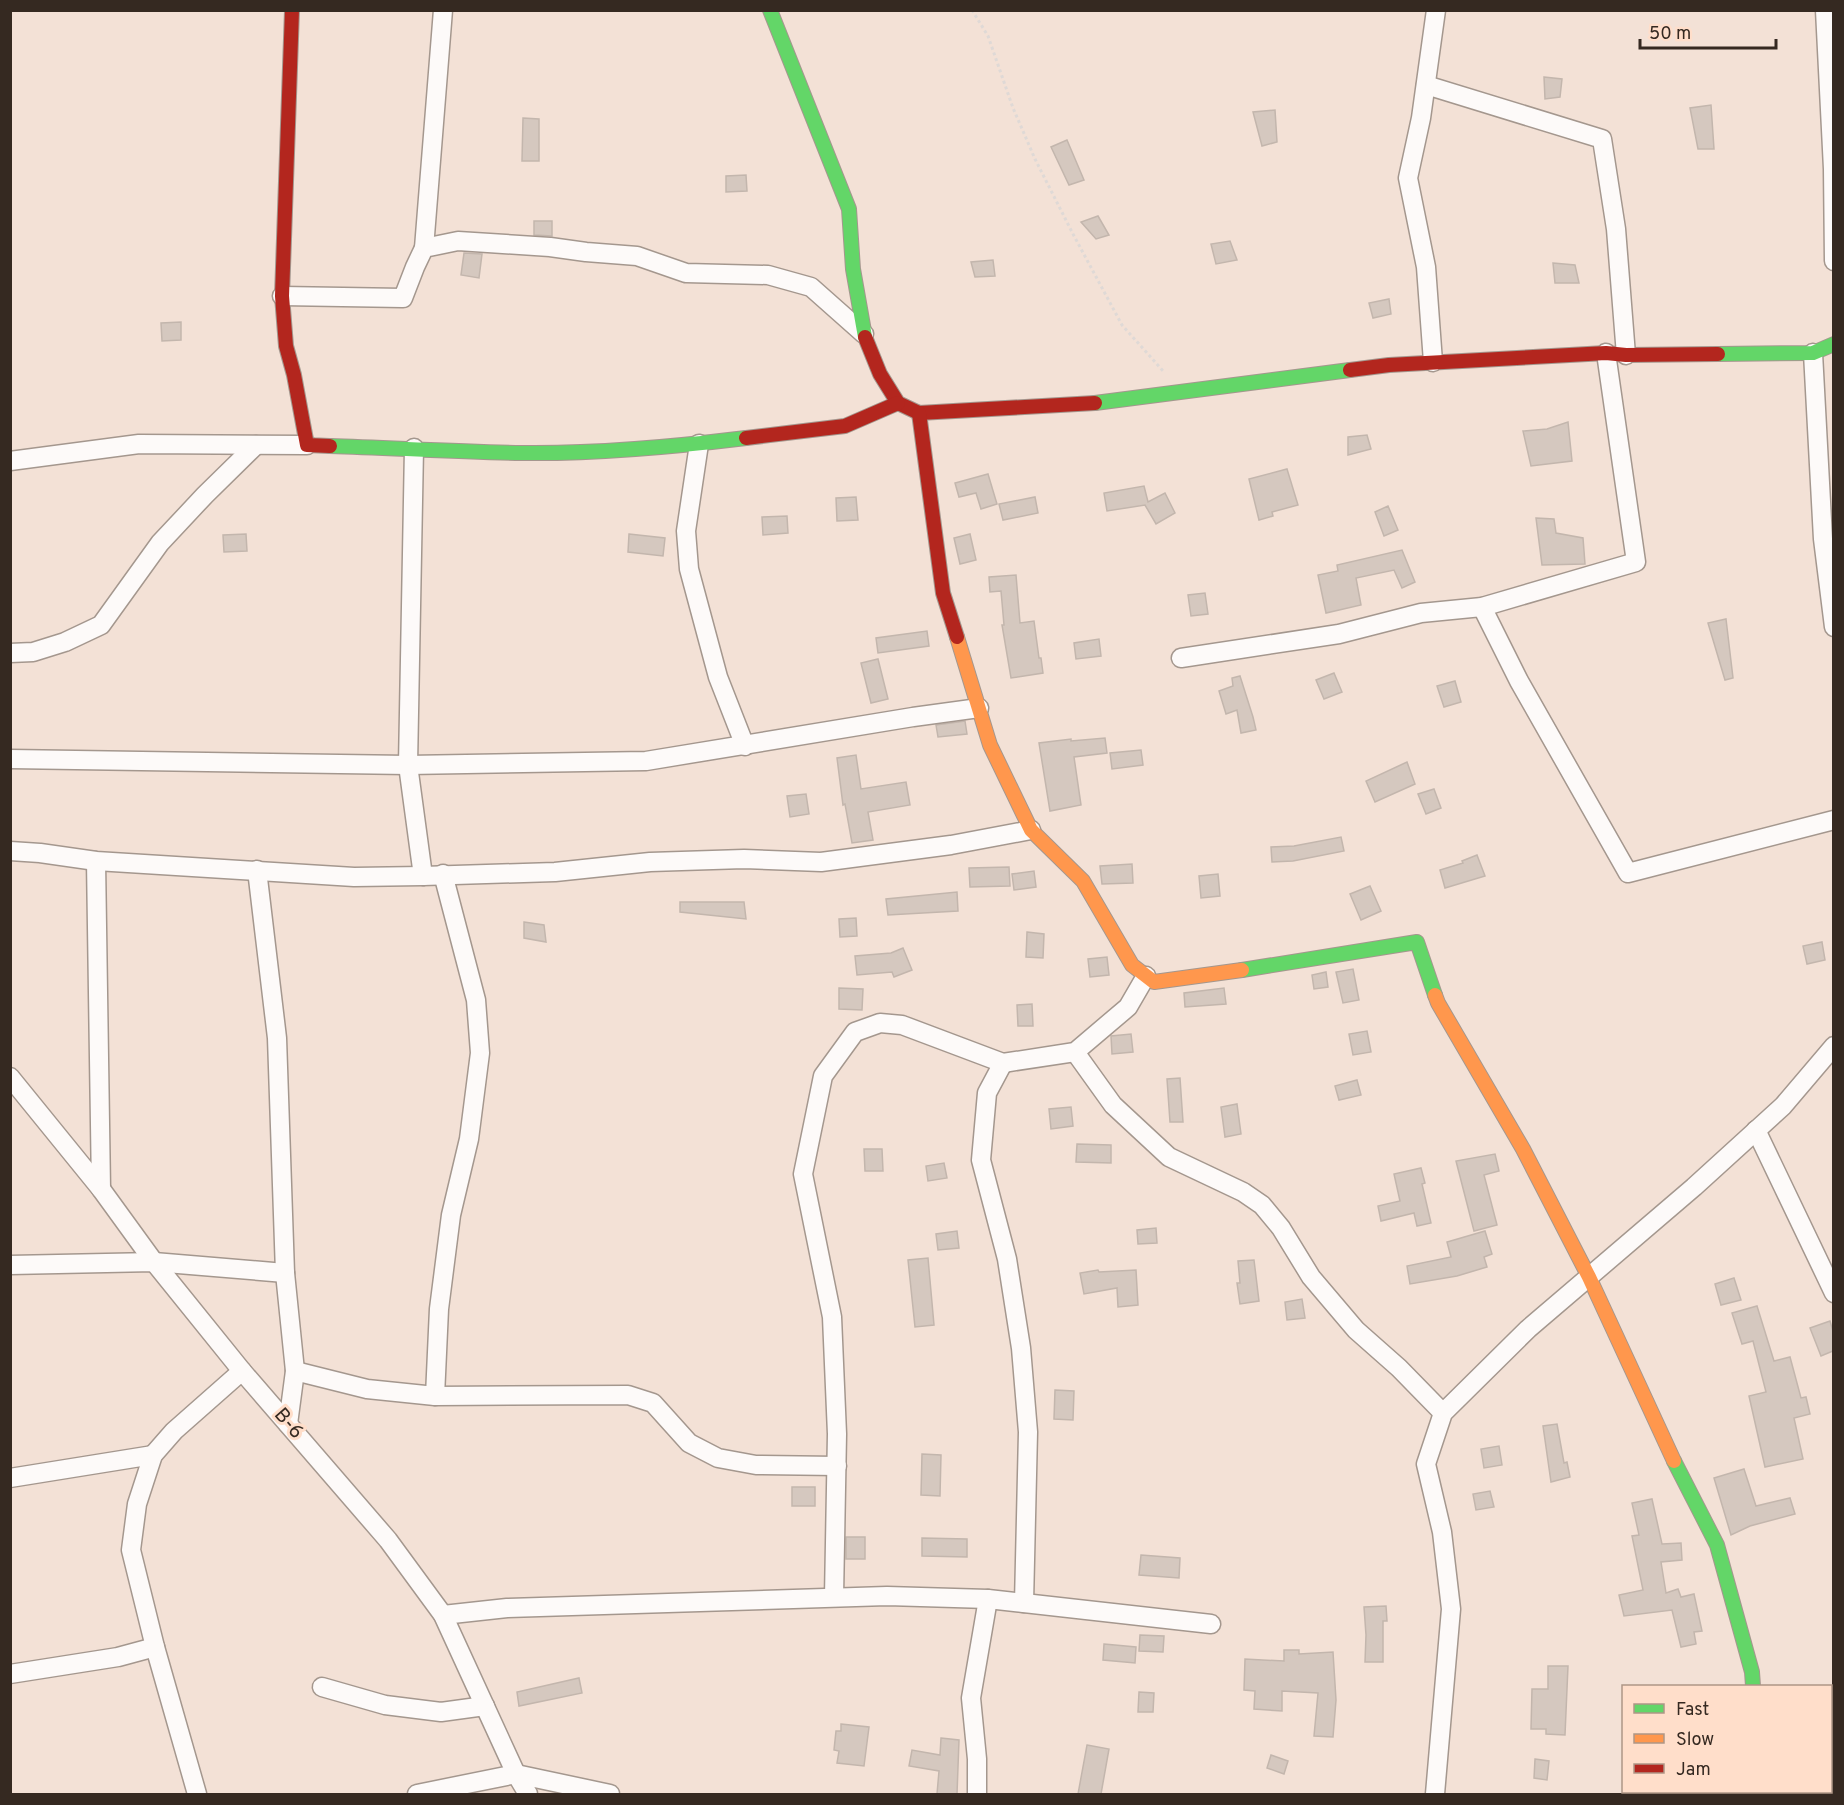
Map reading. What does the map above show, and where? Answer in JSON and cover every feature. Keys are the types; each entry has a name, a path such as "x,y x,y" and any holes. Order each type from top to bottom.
{"street":[{"path":"292,10 282,296 286,346 294,375 307,445"},
{"path":"282,296 403,298 424,248 443,10"},
{"path":"770,10 849,209 853,268 864,334 880,374 898,403 919,413 1087,404 1389,365 1606,353 1626,356 1813,352 1833,344"},
{"path":"1433,362 1426,267 1408,178 1421,118 1436,10"},
{"path":"1825,10 1833,169 1833,261"},
{"path":"1426,85 1602,139 1616,229 1626,356"},
{"path":"424,248 458,242 529,245 637,256 686,273 768,275 810,287 864,334"},
{"path":"1813,352 1823,539 1833,627"},
{"path":"1181,657 1339,634 1421,613 1482,607 1636,562 1606,353"},
{"path":"10,461 139,444 307,445 524,453 597,451 699,444 845,426 898,403"},
{"path":"919,413 943,593 990,745 1031,830 1083,881 1132,965 1154,982 1252,969 1417,942 1438,1003 1523,1149 1589,1277 1673,1458 1717,1545 1752,1672 1753,1685"},
{"path":"699,444 686,531 689,569 718,678 745,746"},
{"path":"10,653 33,652 65,642 101,625 160,543 256,445"},
{"path":"414,448 408,765 423,876"},
{"path":"1482,607 1519,681 1628,873 1833,820"},
{"path":"10,759 408,765 646,761 979,708"},
{"path":"10,851 96,861 354,877 423,876 555,872 662,861 744,859 821,862 951,845 1031,830"},
{"path":"96,861 101,1189"},
{"path":"257,870 277,1038 285,1273 295,1371 288,1424"},
{"path":"435,1396 439,1309 451,1215 469,1139 480,1053 476,999 443,874"},
{"path":"834,1597 837,1434 832,1317 817,1237 805,1191 804,1174 823,1076 855,1032 880,1023 902,1025 1003,1064 1075,1052 1128,1007 1146,976"},
{"path":"1434,1794 1451,1609 1442,1532 1426,1464 1443,1413 1528,1329 1783,1106 1833,1046"},
{"path":"1075,1052 1113,1105 1169,1157 1243,1192 1262,1205 1281,1228 1311,1277 1356,1330 1399,1368 1443,1413"},
{"path":"1003,1064 987,1093 981,1160 1007,1259 1021,1348 1028,1432 1024,1603"},
{"name":"B-6","path":"10,1077 101,1189 154,1262 242,1371 388,1540 443,1615 516,1774 528,1794"},
{"path":"1756,1130 1833,1293"},
{"path":"10,1264 154,1262 285,1273"},
{"path":"197,1794 154,1647 131,1550 137,1504 153,1455 174,1431 242,1371"},
{"path":"295,1371 367,1389 435,1396 628,1395 653,1403 689,1443 718,1458 756,1465 837,1466"},
{"path":"10,1478 153,1455"},
{"path":"443,1615 507,1608 834,1597 936,1596 988,1599 1211,1624"},
{"path":"977,1794 977,1759 971,1698 988,1599"},
{"path":"10,1674 118,1657 154,1647"},
{"path":"322,1687 385,1705 441,1712 485,1706"},
{"path":"417,1794 516,1774 610,1794"}],"path":[{"path":"972,10 988,36 1013,108 1035,159 1111,304 1122,324 1182,392"}],"building":[{"path":"1544,77 1562,79 1560,97 1545,99"},
{"path":"1711,105 1714,149 1698,149 1690,108"},
{"path":"1275,110 1277,142 1262,146 1253,112"},
{"path":"523,118 539,119 539,161 522,161"},
{"path":"1067,140 1084,180 1069,185 1051,147"},
{"path":"746,175 747,191 726,192 726,176"},
{"path":"1098,216 1109,235 1096,239 1081,222"},
{"path":"534,221 552,221 552,236 534,235"},
{"path":"1230,241 1237,260 1216,264 1211,244"},
{"path":"464,253 482,254 479,278 461,275"},
{"path":"993,260 995,276 975,277 971,262"},
{"path":"1553,263 1575,265 1579,283 1555,283"},
{"path":"1389,299 1391,314 1373,318 1369,303"},
{"path":"181,322 181,340 162,341 161,323"},
{"path":"1568,422 1572,461 1531,466 1523,431 1547,429"},
{"path":"1367,435 1371,449 1348,455 1348,437"},
{"path":"1287,469 1298,505 1272,512 1273,516 1259,520 1249,479"},
{"path":"988,474 997,504 981,509 976,493 959,497 955,483"},
{"path":"1144,486 1148,502 1165,493 1175,513 1156,524 1145,505 1107,511 1104,493"},
{"path":"856,497 858,520 837,521 836,498"},
{"path":"1035,497 1038,513 1003,520 999,504"},
{"path":"1388,506 1398,530 1384,536 1375,512"},
{"path":"787,516 788,533 763,535 762,517"},
{"path":"1536,518 1554,519 1556,533 1583,538 1585,564 1542,565"},
{"path":"246,534 247,551 224,552 223,535"},
{"path":"629,534 665,538 663,556 628,552"},
{"path":"970,534 976,560 960,564 954,538"},
{"path":"1402,550 1415,582 1402,588 1394,570 1356,578 1361,605 1326,613 1318,575 1338,571 1337,565"},
{"path":"1016,575 1020,623 1034,621 1043,673 1011,678 1002,625 1004,625 1001,591 990,592 989,577"},
{"path":"1205,593 1208,614 1191,616 1188,595"},
{"path":"1726,619 1733,678 1725,680 1708,623"},
{"path":"927,631 929,646 878,653 876,638"},
{"path":"1099,639 1101,656 1076,659 1074,643"},
{"path":"878,659 888,699 871,703 861,663"},
{"path":"1334,673 1342,692 1324,699 1316,680"},
{"path":"1240,676 1256,730 1241,733 1237,710 1226,714 1219,691 1233,686 1232,678"},
{"path":"1455,681 1461,702 1444,707 1437,686"},
{"path":"965,721 967,734 938,737 936,725"},
{"path":"1105,738 1107,753 1074,757 1081,805 1050,811 1039,743"},
{"path":"1141,750 1143,765 1112,769 1110,753"},
{"path":"856,755 861,789 906,782 910,805 868,812 873,840 852,843 845,804 843,805 837,758"},
{"path":"1407,762 1415,784 1375,802 1366,781"},
{"path":"1434,789 1441,808 1426,814 1418,794"},
{"path":"806,794 809,814 790,817 787,796"},
{"path":"1341,837 1344,851 1293,861 1272,862 1271,847 1294,846"},
{"path":"1477,855 1485,876 1445,888 1440,870 1463,863 1462,861"},
{"path":"1132,864 1133,883 1102,884 1100,866"},
{"path":"1009,867 1010,886 970,887 969,868"},
{"path":"1034,871 1036,887 1014,890 1012,874"},
{"path":"1218,874 1220,896 1201,898 1199,876"},
{"path":"1370,886 1381,911 1361,920 1350,894"},
{"path":"957,892 958,911 888,915 886,899"},
{"path":"680,902 744,902 746,919 680,912"},
{"path":"856,918 857,936 840,937 839,919"},
{"path":"524,922 544,925 546,942 524,938"},
{"path":"1027,932 1044,934 1043,958 1026,957"},
{"path":"1822,942 1825,960 1807,964 1803,946"},
{"path":"903,948 912,970 894,977 892,972 857,975 855,956 891,953"},
{"path":"1107,957 1109,975 1090,977 1088,959"},
{"path":"1353,969 1359,1000 1343,1003 1336,972"},
{"path":"1326,972 1328,987 1314,989 1312,975"},
{"path":"839,988 863,989 862,1010 839,1009"},
{"path":"1224,988 1226,1004 1185,1007 1184,993"},
{"path":"1032,1004 1033,1026 1018,1026 1017,1005"},
{"path":"1367,1031 1371,1052 1353,1055 1349,1034"},
{"path":"1131,1034 1133,1052 1112,1054 1111,1036"},
{"path":"1180,1078 1183,1122 1170,1122 1167,1079"},
{"path":"1357,1080 1361,1095 1339,1100 1335,1086"},
{"path":"1237,1104 1241,1134 1225,1137 1221,1107"},
{"path":"1071,1107 1073,1126 1051,1129 1049,1109"},
{"path":"1077,1144 1111,1145 1111,1163 1076,1162"},
{"path":"864,1149 882,1149 883,1171 865,1171"},
{"path":"1495,1154 1499,1171 1484,1175 1497,1225 1474,1231 1456,1161"},
{"path":"944,1163 947,1178 928,1181 926,1166"},
{"path":"1421,1168 1425,1183 1422,1184 1431,1223 1417,1226 1414,1213 1381,1221 1378,1206 1400,1201 1394,1174"},
{"path":"1156,1228 1157,1243 1138,1244 1137,1230"},
{"path":"957,1231 959,1248 938,1250 936,1234"},
{"path":"1485,1231 1492,1254 1484,1257 1487,1267 1457,1276 1410,1284 1407,1266 1451,1257 1447,1242"},
{"path":"928,1258 934,1325 915,1327 908,1260"},
{"path":"1254,1260 1259,1301 1240,1304 1237,1283 1240,1283 1238,1261"},
{"path":"1098,1270 1099,1272 1136,1270 1138,1305 1118,1307 1117,1288 1084,1294 1080,1273"},
{"path":"1734,1278 1741,1300 1721,1305 1715,1284"},
{"path":"1302,1299 1305,1318 1287,1320 1285,1302"},
{"path":"1757,1306 1774,1361 1790,1357 1801,1398 1806,1397 1810,1414 1794,1418 1803,1459 1765,1467 1749,1396 1766,1392 1753,1341 1742,1344 1732,1313"},
{"path":"1830,1321 1833,1331 1833,1351 1821,1356 1810,1328"},
{"path":"1055,1390 1074,1391 1073,1420 1054,1419"},
{"path":"1557,1424 1564,1463 1567,1462 1570,1477 1551,1482 1543,1426"},
{"path":"1499,1446 1502,1465 1484,1468 1481,1449"},
{"path":"922,1454 941,1455 940,1496 921,1495"},
{"path":"1744,1469 1756,1506 1790,1498 1795,1514 1750,1526 1731,1535 1714,1478"},
{"path":"792,1487 815,1487 815,1506 792,1506"},
{"path":"1490,1491 1494,1507 1476,1510 1473,1494"},
{"path":"1652,1499 1662,1544 1681,1543 1682,1560 1661,1562 1666,1593 1678,1589 1681,1597 1694,1594 1702,1631 1694,1632 1696,1644 1681,1647 1672,1610 1624,1616 1619,1595 1643,1590 1632,1536 1639,1535 1632,1503"},
{"path":"846,1537 865,1537 865,1559 846,1559"},
{"path":"922,1538 967,1539 967,1557 922,1556"},
{"path":"1141,1555 1180,1558 1179,1578 1139,1575"},
{"path":"1386,1606 1387,1621 1383,1621 1383,1662 1365,1662 1364,1607"},
{"path":"1140,1635 1164,1636 1163,1652 1139,1651"},
{"path":"1104,1644 1136,1647 1135,1663 1103,1660"},
{"path":"1284,1650 1299,1650 1299,1654 1333,1652 1336,1700 1333,1737 1314,1736 1318,1693 1282,1691 1282,1711 1254,1709 1255,1691 1244,1690 1245,1659 1284,1661"},
{"path":"1548,1666 1568,1666 1565,1735 1546,1734 1546,1729 1531,1729 1532,1689 1548,1689"},
{"path":"579,1678 582,1693 519,1706 517,1692"},
{"path":"1139,1692 1154,1693 1153,1712 1138,1712"},
{"path":"841,1724 869,1727 864,1766 837,1763 839,1751 834,1750 836,1731 841,1731"},
{"path":"941,1738 959,1740 957,1794 937,1794 939,1771 909,1766 912,1750 940,1755"},
{"path":"1087,1745 1109,1749 1101,1794 1078,1794"},
{"path":"1271,1755 1288,1761 1284,1774 1267,1768"},
{"path":"1535,1759 1549,1761 1547,1780 1534,1778"}],"traffic: fast":[{"path":"770,10 849,209 853,269 865,337"},
{"path":"1718,354 1813,353 1834,344"},
{"path":"1095,403 1350,370"},
{"path":"330,446 550,453 634,449 746,438"},
{"path":"1242,970 1417,942 1435,995"},
{"path":"1674,1461 1717,1545 1752,1672 1753,1685"}],"traffic: slow":[{"path":"957,637 990,745 1031,830 1083,881 1132,965 1154,982 1242,970"},
{"path":"1435,995 1523,1149 1589,1277 1674,1461"}],"traffic: jam":[{"path":"292,10 282,296 286,346 294,375 307,445 330,446"},
{"path":"865,337 880,374 898,403 919,413 1095,403"},
{"path":"1350,370 1389,365 1606,353 1626,355 1718,354"},
{"path":"746,438 845,426 898,403"},
{"path":"919,413 943,593 957,637"}]}
